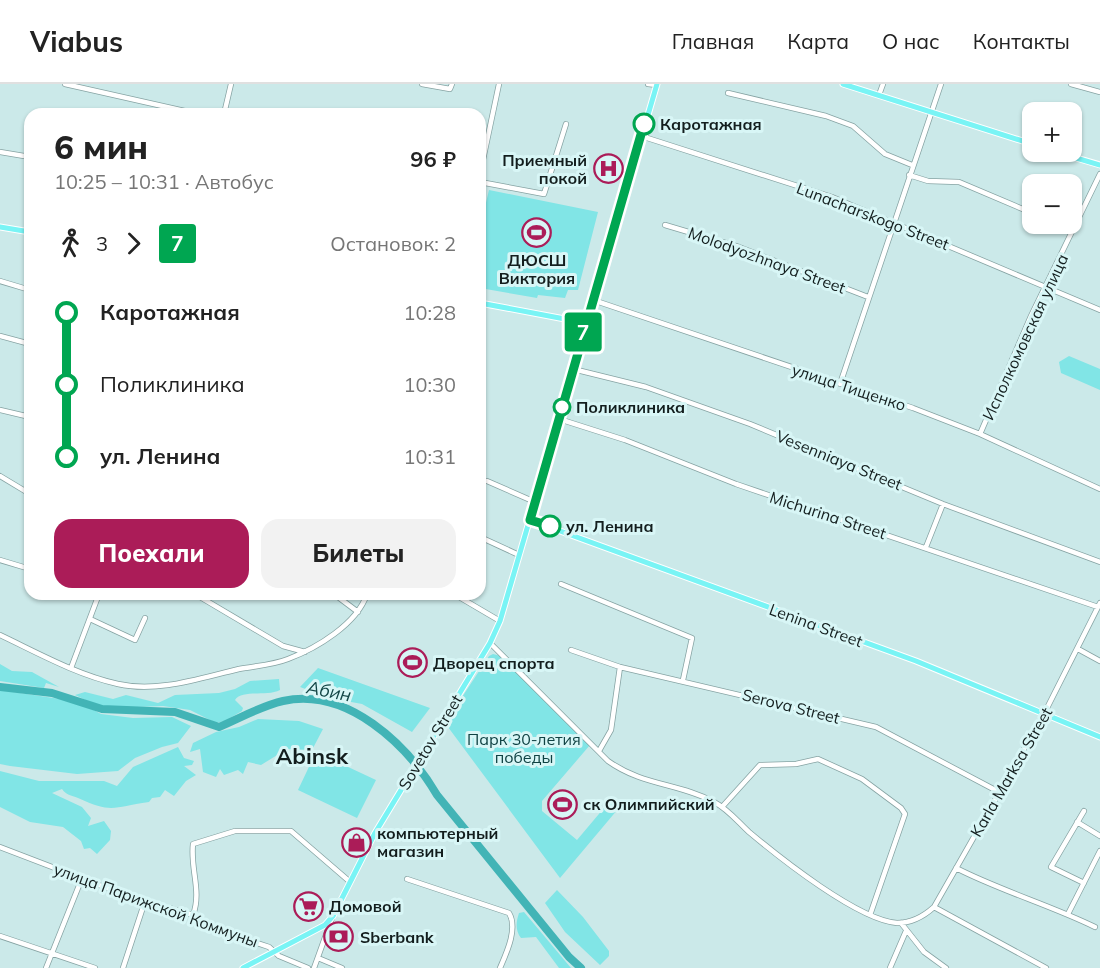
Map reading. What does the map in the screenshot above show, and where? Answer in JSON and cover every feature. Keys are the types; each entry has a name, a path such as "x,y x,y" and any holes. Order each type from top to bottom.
{"main road":[{"name":"Sovetov Street","path":"333,916 349,881 490,643 500,621 657,84"},
{"path":"843,84 1022,141"},
{"path":"1082,160 1100,165"},
{"path":"0,227 24,231"},
{"path":"486,304 586,323"},
{"name":"Lenina Street","path":"530,520 916,661 1100,737"},
{"path":"243,968 325,924 333,916"}],"street":[{"path":"65,84 171,108"},
{"path":"225,108 231,84"},
{"path":"422,84 450,89 452,84"},
{"path":"486,144 500,84"},
{"path":"648,84 657,84"},
{"path":"879,95 884,84"},
{"path":"840,384 892,223 941,84"},
{"path":"1071,84 1100,92"},
{"path":"728,93 826,116 853,126 861,130 885,154 912,165"},
{"path":"486,183 544,194 566,124"},
{"name":"Lunacharskogo Street","path":"641,136 832,197 1100,310"},
{"path":"0,152 24,156"},
{"name":"Исполкомовская улица","path":"980,434 1031,316 1100,174"},
{"path":"909,175 928,181 959,182 1022,209"},
{"name":"Molodyozhnaya Street","path":"665,225 739,248 868,297"},
{"path":"0,281 24,288"},
{"name":"улица Тищенко","path":"592,300 980,434 1100,489"},
{"path":"0,336 24,342"},
{"name":"Vesenniaya Street","path":"573,369 646,387 700,406 804,445 943,504 1100,562"},
{"path":"0,410 24,416"},
{"name":"Michurina Street","path":"559,419 625,440 736,484 855,525 1099,605"},
{"path":"0,476 24,490"},
{"path":"487,481 535,502"},
{"path":"926,547 943,504"},
{"path":"486,540 519,555"},
{"path":"0,560 24,567"},
{"path":"561,584 692,638 683,680"},
{"path":"71,668 97,600"},
{"path":"205,600 276,642 304,652"},
{"path":"342,600 358,612"},
{"path":"0,635 71,668 117,684 142,688 196,681 286,660 304,652 358,612 364,600"},
{"path":"464,600 500,621"},
{"name":"Karla Marksa Street","path":"934,907 1044,714 1099,605"},
{"path":"90,619 135,640 145,618"},
{"path":"490,643 599,751 627,774 707,798 722,807 808,877 870,915 902,923 925,915 934,907 1046,968"},
{"path":"1078,649 1100,661"},
{"name":"Serova Street","path":"571,650 620,667 683,680 876,728 999,792"},
{"path":"599,751 611,730 620,667"},
{"path":"722,807 755,768 766,763 796,764 819,759 862,779 901,808 905,814 870,915"},
{"path":"1084,811 1052,867 1084,883"},
{"path":"1077,822 1100,837"},
{"path":"194,915 198,898 193,869 193,844 235,831 291,831 349,881"},
{"name":"улица Парижской Коммуны","path":"0,848 145,901 194,915 218,930 276,951 286,959 308,968"},
{"path":"1068,914 1100,851"},
{"path":"956,868 988,885 1068,914 1095,927"},
{"path":"46,968 82,878"},
{"path":"407,879 502,909 513,919 507,951 500,968"},
{"path":"123,968 145,901"},
{"path":"314,968 333,916"},
{"path":"902,923 924,952 946,968"},
{"path":"890,968 906,931"},
{"path":"0,936 95,968"},
{"path":"318,958 342,968"}],"green space":[{"path":"489,190 598,212 578,290 568,290 565,298 538,295 537,298 486,289 486,203"},
{"path":"1069,356 1100,369 1100,390 1061,373 1059,362"},
{"name":"Парк 30-летия победы","path":"493,654 501,656 590,745 542,801 542,811 577,840 609,802 618,809 560,878 445,723 489,656"},
{"path":"0,664 12,671 32,672 59,687 46,683 44,688 0,681"},
{"path":"318,668 430,708 412,732 362,704 330,698 300,687"},
{"path":"279,679 280,690 238,697 235,700 243,708 242,711 225,721 216,723 190,710 163,706 113,708 94,704 75,695 85,692 113,699 126,695 158,703 175,695 219,693 235,689 250,681"},
{"path":"0,690 80,702 101,714 133,718 172,717 191,726 178,743 135,758 118,771 77,774 10,766 0,764"},
{"path":"258,719 299,721 323,729 312,750 287,749 261,765 248,762 243,774 238,770 224,775 220,769 216,777 203,772 200,749 190,752 193,743 216,732 239,727"},
{"path":"178,747 184,758 194,761 192,765 184,766 196,775 186,781 174,796 165,790 160,797 152,798 149,802 106,808 67,794 62,789 52,793 82,807 91,818 88,826 104,821 111,831 110,840 97,854 90,848 84,849 81,841 63,827 30,822 0,807 0,771 39,781 104,781 117,786 133,767"},
{"path":"316,752 376,780 357,818 298,790"},
{"path":"557,890 583,917 609,951 609,956 600,965 565,932 545,903"},
{"path":"524,912 571,968 559,968 536,937 521,938 517,923 519,913"}],"waterway":[{"name":"Абин","path":"0,687 52,693 102,709 175,712 219,727 283,701 307,699 330,703 352,711 392,739 409,757 437,795 569,957 581,968"}],"bus line":[{"name":"7","path":"550,526 530,520 644,124"}],"place":[{"name":"Каротажная","path":"644,124"},
{"name":"Приемный покой","path":"608,169"},
{"name":"ДЮСШ Виктория","path":"537,232"},
{"name":"Поликлиника","path":"562,407"},
{"name":"ул. Ленина","path":"550,526"},
{"name":"Дворец спорта","path":"412,663"},
{"name":"ск Олимпийский","path":"562,804"},
{"name":"компьютерный магазин","path":"356,842"},
{"name":"Домовой","path":"308,906"},
{"name":"Sberbank","path":"339,937"}],"district":[{"name":"Abinsk","path":"312,756"}]}
